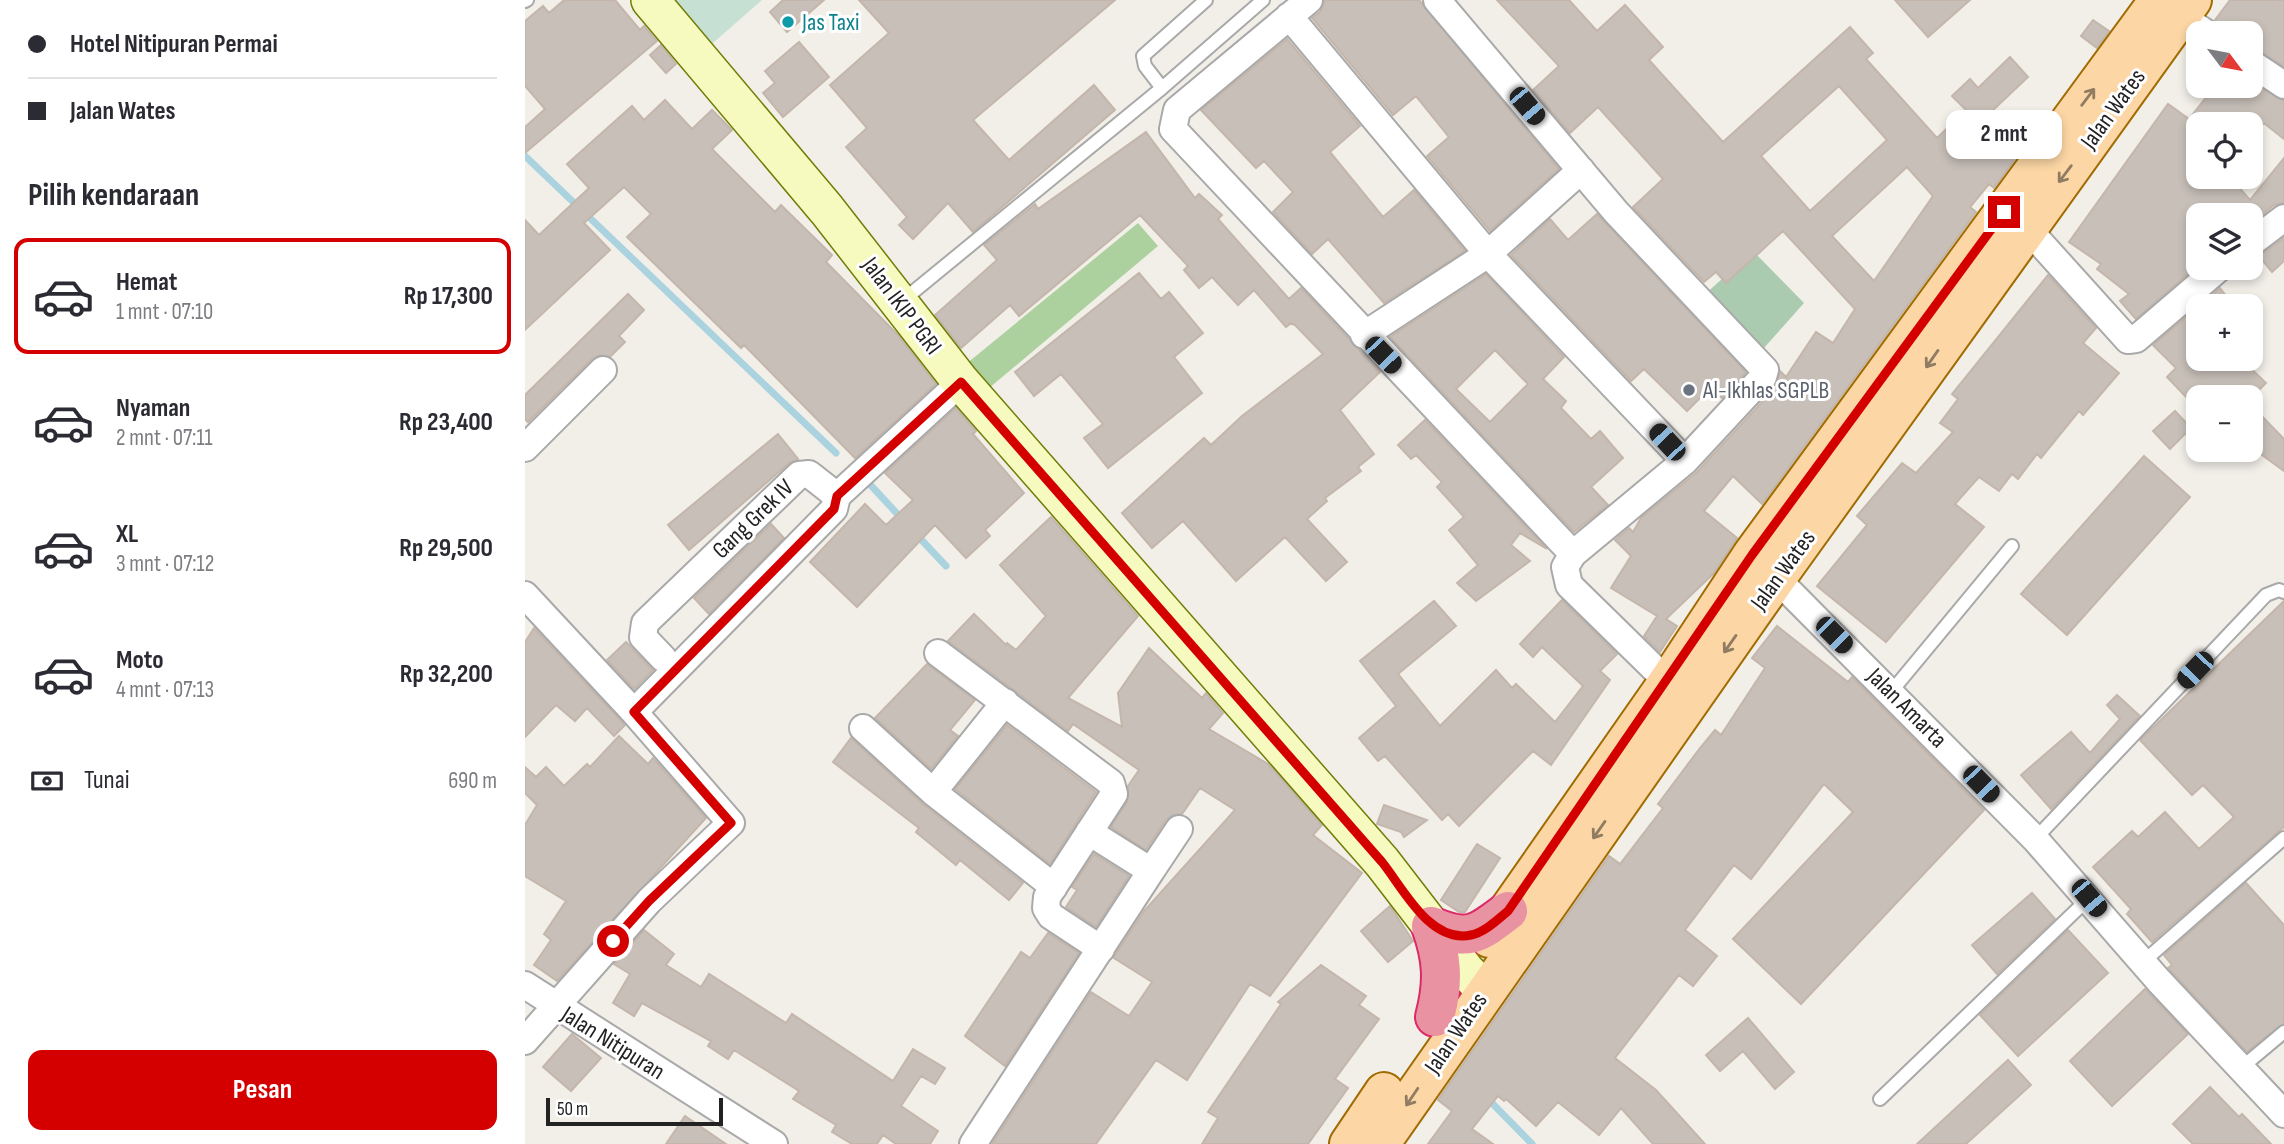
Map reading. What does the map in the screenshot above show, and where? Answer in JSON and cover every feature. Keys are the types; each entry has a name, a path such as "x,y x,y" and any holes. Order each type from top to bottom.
{"highway":[{"path":"1431,926 1455,936 1471,935 1483,930 1508,911"},
{"path":"1431,926 1442,964 1443,990 1435,1017"}],"main road":[{"name":"Jalan IKIP PGRI","path":"650,0 827,210 961,382 1382,862 1476,980"},
{"name":"Jalan Wates","path":"1349,1144 1435,1017 1476,980 1508,911 1668,681 1764,566 2026,227 2184,12"},
{"name":"Jalan Wates","path":"1380,1144 1476,980 1764,566 2184,12"}],"street":[{"path":"1437,0 1616,212 1765,370 1763,377 1685,461 1573,554 1565,568 1569,585 1668,681"},
{"path":"1573,554 1173,129 1177,110 1299,8 1488,254 1685,461"},
{"path":"2263,71 2284,85"},
{"path":"1364,335 1488,254 1581,170"},
{"path":"2263,234 2284,218"},
{"path":"2026,227 2128,340 2136,339 2205,280"},
{"path":"525,449 603,370"},
{"path":"634,712 834,509 837,496 961,382"},
{"name":"Gang Grek IV","path":"663,658 643,637 645,622 799,475 809,474 837,496"},
{"name":"Jalan Amarta","path":"1764,566 2035,839 2143,962 2284,1114"},
{"path":"525,595 634,712 731,823 649,901 525,1041"},
{"path":"938,653 1111,783 1114,793 1047,897 1046,908 1051,916 1101,948"},
{"path":"933,792 1005,702"},
{"path":"863,728 933,792 1053,887"},
{"path":"973,1144 1179,829"},
{"path":"1089,832 1151,870"},
{"name":"Jalan Nitipuran","path":"525,985 758,1140"}],"lane":[{"path":"1162,88 1145,65 1143,56 1206,0"},
{"path":"901,308 907,297 1162,88 1263,0"},
{"path":"1891,692 2012,546"},
{"path":"2035,839 2266,594 2279,590 2284,592"},
{"path":"2143,962 2284,838"},
{"path":"1879,1099 2089,898"},
{"path":"2241,1068 2284,1032"}],"green space":[{"path":"657,0 762,0 705,50"},
{"path":"1138,223 1158,246 982,394 960,369"},
{"path":"1753,251 1804,303 1739,376 1682,315"}],"building":[{"path":"564,0 615,0 640,30 644,26 657,41 525,153 525,127 545,109 525,86 525,21 543,6 549,13"},
{"name":"Jas Taxi","path":"783,0 824,0 787,32 770,12"},
{"path":"859,0 1115,0 973,120 1009,160 1094,85 1115,110 973,232 948,203 913,239 899,225 907,217 846,147 867,128 830,85 889,33"},
{"path":"1325,0 1419,0 1559,169 1490,231 1427,156 1449,137 1416,96 1393,115 1312,18 1320,12"},
{"path":"1497,0 1569,0 1597,31 1625,5 1663,47 1649,60 1723,142 1850,27 1873,53 1866,59 1937,138 1966,110 1952,96 1970,79 1978,88 2010,57 2028,77 1991,112 2024,146 1994,188 1989,184 1970,207 1976,212 1762,504 1733,476 1704,511 1737,538 1714,573 1666,619 1677,626 1660,652 1644,636 1657,616 1611,588 1631,556 1615,540 1629,528 1633,532 1641,518 1697,472 1775,388 1780,371 1786,377 1816,332 1833,343 1855,309 1783,231 1726,283 1716,272 1704,282 1633,207 1663,179 1598,107 1570,133 1533,90 1559,66","holes":["1839,86 1887,140 1810,211 1761,156","1907,167 1933,196 1874,281 1832,236"]},
{"path":"1895,0 1970,0 1928,37"},
{"path":"2230,0 2284,0 2284,66 2263,54 2263,21 2215,20"},
{"path":"2093,20 2109,31 2097,48 2081,36"},
{"path":"1287,39 1360,126 1330,152 1383,217 1414,190 1465,251 1384,303 1328,239 1312,254 1273,212 1293,192 1264,161 1256,168 1201,110"},
{"path":"799,42 829,77 783,117 763,93 775,83 765,71"},
{"path":"661,45 676,64 666,73 650,55"},
{"path":"2263,89 2284,101 2284,139 2263,124 2263,112 2195,112 2206,98 2263,98"},
{"path":"665,100 692,129 712,110 732,130 712,149 775,212 781,205 832,255 826,262 898,335 936,384 855,458 744,345 741,348 627,237 651,214 624,187 584,223 610,250 525,330 525,220 539,235 589,188 567,164 632,106 644,120"},
{"path":"2168,104 2186,117 2186,189 2240,189 2250,200 2259,189 2263,189 2263,184 2284,158 2284,203 2274,205 2263,214 2263,203 2186,203 2186,275 2136,319 2120,301 2129,294 2097,269 2101,264 2069,242"},
{"path":"1146,132 1195,198 1199,194 1222,215 1218,219 1289,299 1301,288 1380,372 1340,410 1374,454 1358,467 1361,471 1325,498 1327,501 1307,519 1347,562 1326,581 1285,537 1236,581 1183,521 1152,548 1122,513 1204,438 1211,445 1242,416 1323,354 1296,326 1291,323 1286,327 1254,290 1238,305 1212,277 1199,288 1184,270 1188,266 1140,215 1019,316 1010,305 961,348 935,315 997,260 984,245 1035,204 1038,209"},
{"path":"1597,214 1746,372 1722,398 1711,387 1687,411 1644,369 1631,381 1511,255 1550,219 1568,240"},
{"path":"2284,238 2284,261 2272,272 2263,261 2263,253"},
{"path":"1139,273 1161,299 1169,292 1203,333 1174,357 1202,393 1108,468 1084,438 1103,424 1061,374 1034,396 1015,372"},
{"path":"1486,274 1564,357 1543,379 1566,401 1561,408 1591,439 1600,431 1623,458 1591,487 1608,505 1574,532 1390,337","holes":["1495,350 1528,384 1490,422 1456,389"]},
{"path":"2048,275 2096,328 2083,343 2119,373 2083,415 2079,411 2041,458 2037,454 2018,479 2012,474 1999,491 1979,477 1955,504 1984,527 1886,642 1817,586 1867,525 1857,516 1902,463 1916,473 1953,432 1940,423 1958,399 1952,394"},
{"path":"2220,288 2225,294 2213,294"},
{"path":"628,294 644,310 619,336 625,342 610,357 600,355 592,359 528,422 525,419 525,395"},
{"path":"2186,317 2186,371 2254,371 2266,383 2263,386 2186,385 2186,397 2167,377 2176,368 2153,345"},
{"path":"956,408 976,431 973,434 1024,493 985,530 990,536 966,558 935,525 857,607 810,562 865,504 886,525 913,500 885,473"},
{"path":"2175,411 2186,423 2186,433 2170,449 2153,431"},
{"path":"2263,417 2284,439 2284,471 2263,456"},
{"path":"1425,420 1547,549 1520,533 1511,545 1530,561 1476,601 1457,583 1478,565 1449,530 1464,517 1437,487 1442,482 1416,455 1411,459 1398,445"},
{"path":"778,434 798,459 788,464 689,550 668,525"},
{"path":"2144,456 2190,497 2067,635 2021,594"},
{"path":"1051,517 1138,616 1068,698 1122,727 1118,693 1149,648 1202,698 1206,693 1223,713 1209,729 1268,764 1322,825 1313,835 1362,873 1270,996 1250,984 1187,1080 1156,1060 1096,1144 992,1144 1091,992 1129,1016 1152,982 1114,958 1115,955 1144,911 1235,810 1200,788 1182,814 1173,815 1166,820 1146,850 1111,827 1127,802 1128,786 1139,770 1073,724 1068,731 948,641 974,614 1006,645 1007,643 1016,650 1046,616 1000,565"},
{"path":"771,524 784,538 709,614 694,598"},
{"path":"1562,600 1617,654 1600,671 1610,680 1551,765 1533,751 1459,826 1448,814 1442,820 1385,756 1378,761 1359,738 1396,706 1360,661 1434,601 1456,626 1398,674 1440,726 1496,670 1512,688 1516,684 1555,722 1583,686 1542,647 1533,657 1520,644"},
{"path":"2284,601 2284,827 2152,942 2127,914 2131,909 2093,867 2132,831 2138,837 2165,812 2199,849 2234,817 2203,785 2192,795 2140,740"},
{"path":"1777,626 1848,682 1852,677 1984,810 1801,1004 1733,939 1853,812 1824,784 1751,879 1734,865 1685,930 1717,956 1693,986 1679,975 1615,1058 1656,1090 1705,1144 1653,1144 1621,1108 1599,1135 1558,1102 1536,1126 1506,1099 1504,1101 1498,1096 1472,1129 1493,1144 1428,1144 1452,1111 1438,1100 1609,856 1620,864 1663,808 1658,804 1700,748 1715,730 1721,735 1765,668 1752,658"},
{"path":"534,628 625,725 614,736 587,708 575,721 556,705 525,737 525,642"},
{"path":"626,642 653,670 634,689 607,660"},
{"path":"927,664 975,700 950,730 958,736 931,769 875,718"},
{"path":"2117,695 2140,716 2051,809 2021,775 2071,732 2090,753 2120,719 2107,705"},
{"path":"1007,725 1096,792 1050,864 955,789"},
{"path":"619,736 648,764 653,758 706,818 557,981 534,965 551,940 544,934 566,901 525,876 525,825 537,805 525,793 525,767 536,777 546,767 564,786 587,764 590,767"},
{"path":"851,738 923,804 1023,883 1009,900 960,860 956,865 916,832 919,828 833,762"},
{"path":"1384,805 1427,820 1404,837 1401,832 1377,824"},
{"path":"1477,844 1500,858 1465,912 1459,912 1441,900"},
{"path":"1094,854 1129,876 1096,927 1066,907 1077,890 1072,887"},
{"path":"2246,883 2284,925 2284,1023 2247,1052 2168,968 2172,965 2164,955"},
{"path":"2032,893 2055,919 1997,974 1972,945"},
{"path":"1390,906 1413,941 1388,962 1361,931"},
{"path":"644,930 674,954 666,965 701,987 709,974 786,1023 792,1014 893,1081 913,1049 945,1068 935,1084 921,1076 901,1106 938,1131 930,1144 896,1144 883,1135 877,1144 852,1144 832,1132 836,1125 793,1099 799,1091 734,1050 728,1059 708,1046 711,1041 642,1003 634,1016 613,1003 630,974 614,964"},
{"path":"2068,930 2108,973 2018,1056 1980,1015"},
{"path":"1048,933 1079,953 1005,1066 965,1036 1021,952 1030,958"},
{"path":"1321,965 1366,996 1359,1005 1379,1019 1335,1079 1348,1088 1308,1144 1202,1144 1218,1118 1208,1112 1281,1004 1278,1002"},
{"path":"2145,989 2188,1034 2112,1106 2070,1061"},
{"path":"1748,1018 1794,1072 1775,1089 1743,1051 1720,1071 1706,1055"},
{"path":"572,1034 601,1058 571,1091 543,1067"},
{"path":"2008,1060 2031,1085 1966,1144 1917,1144"},
{"path":"2210,1087 2239,1117 2242,1114 2271,1144 2193,1144 2173,1124"},
{"path":"685,1116 726,1144 666,1144"}],"waterway":[{"path":"525,156 836,453"},
{"path":"865,479 902,519"},
{"path":"915,533 946,566"},
{"path":"1486,1097 1532,1144"}],"place":[{"name":"Jas Taxi","path":"788,22"},
{"name":"Al-Ikhlas SGPLB","path":"1689,390"}],"route":[{"path":"613,941 649,901 731,823 634,712 834,509 837,496 961,382 1382,862 1431,926 1455,936 1471,935 1483,930 1508,911 1752,555 2004,212"}]}
